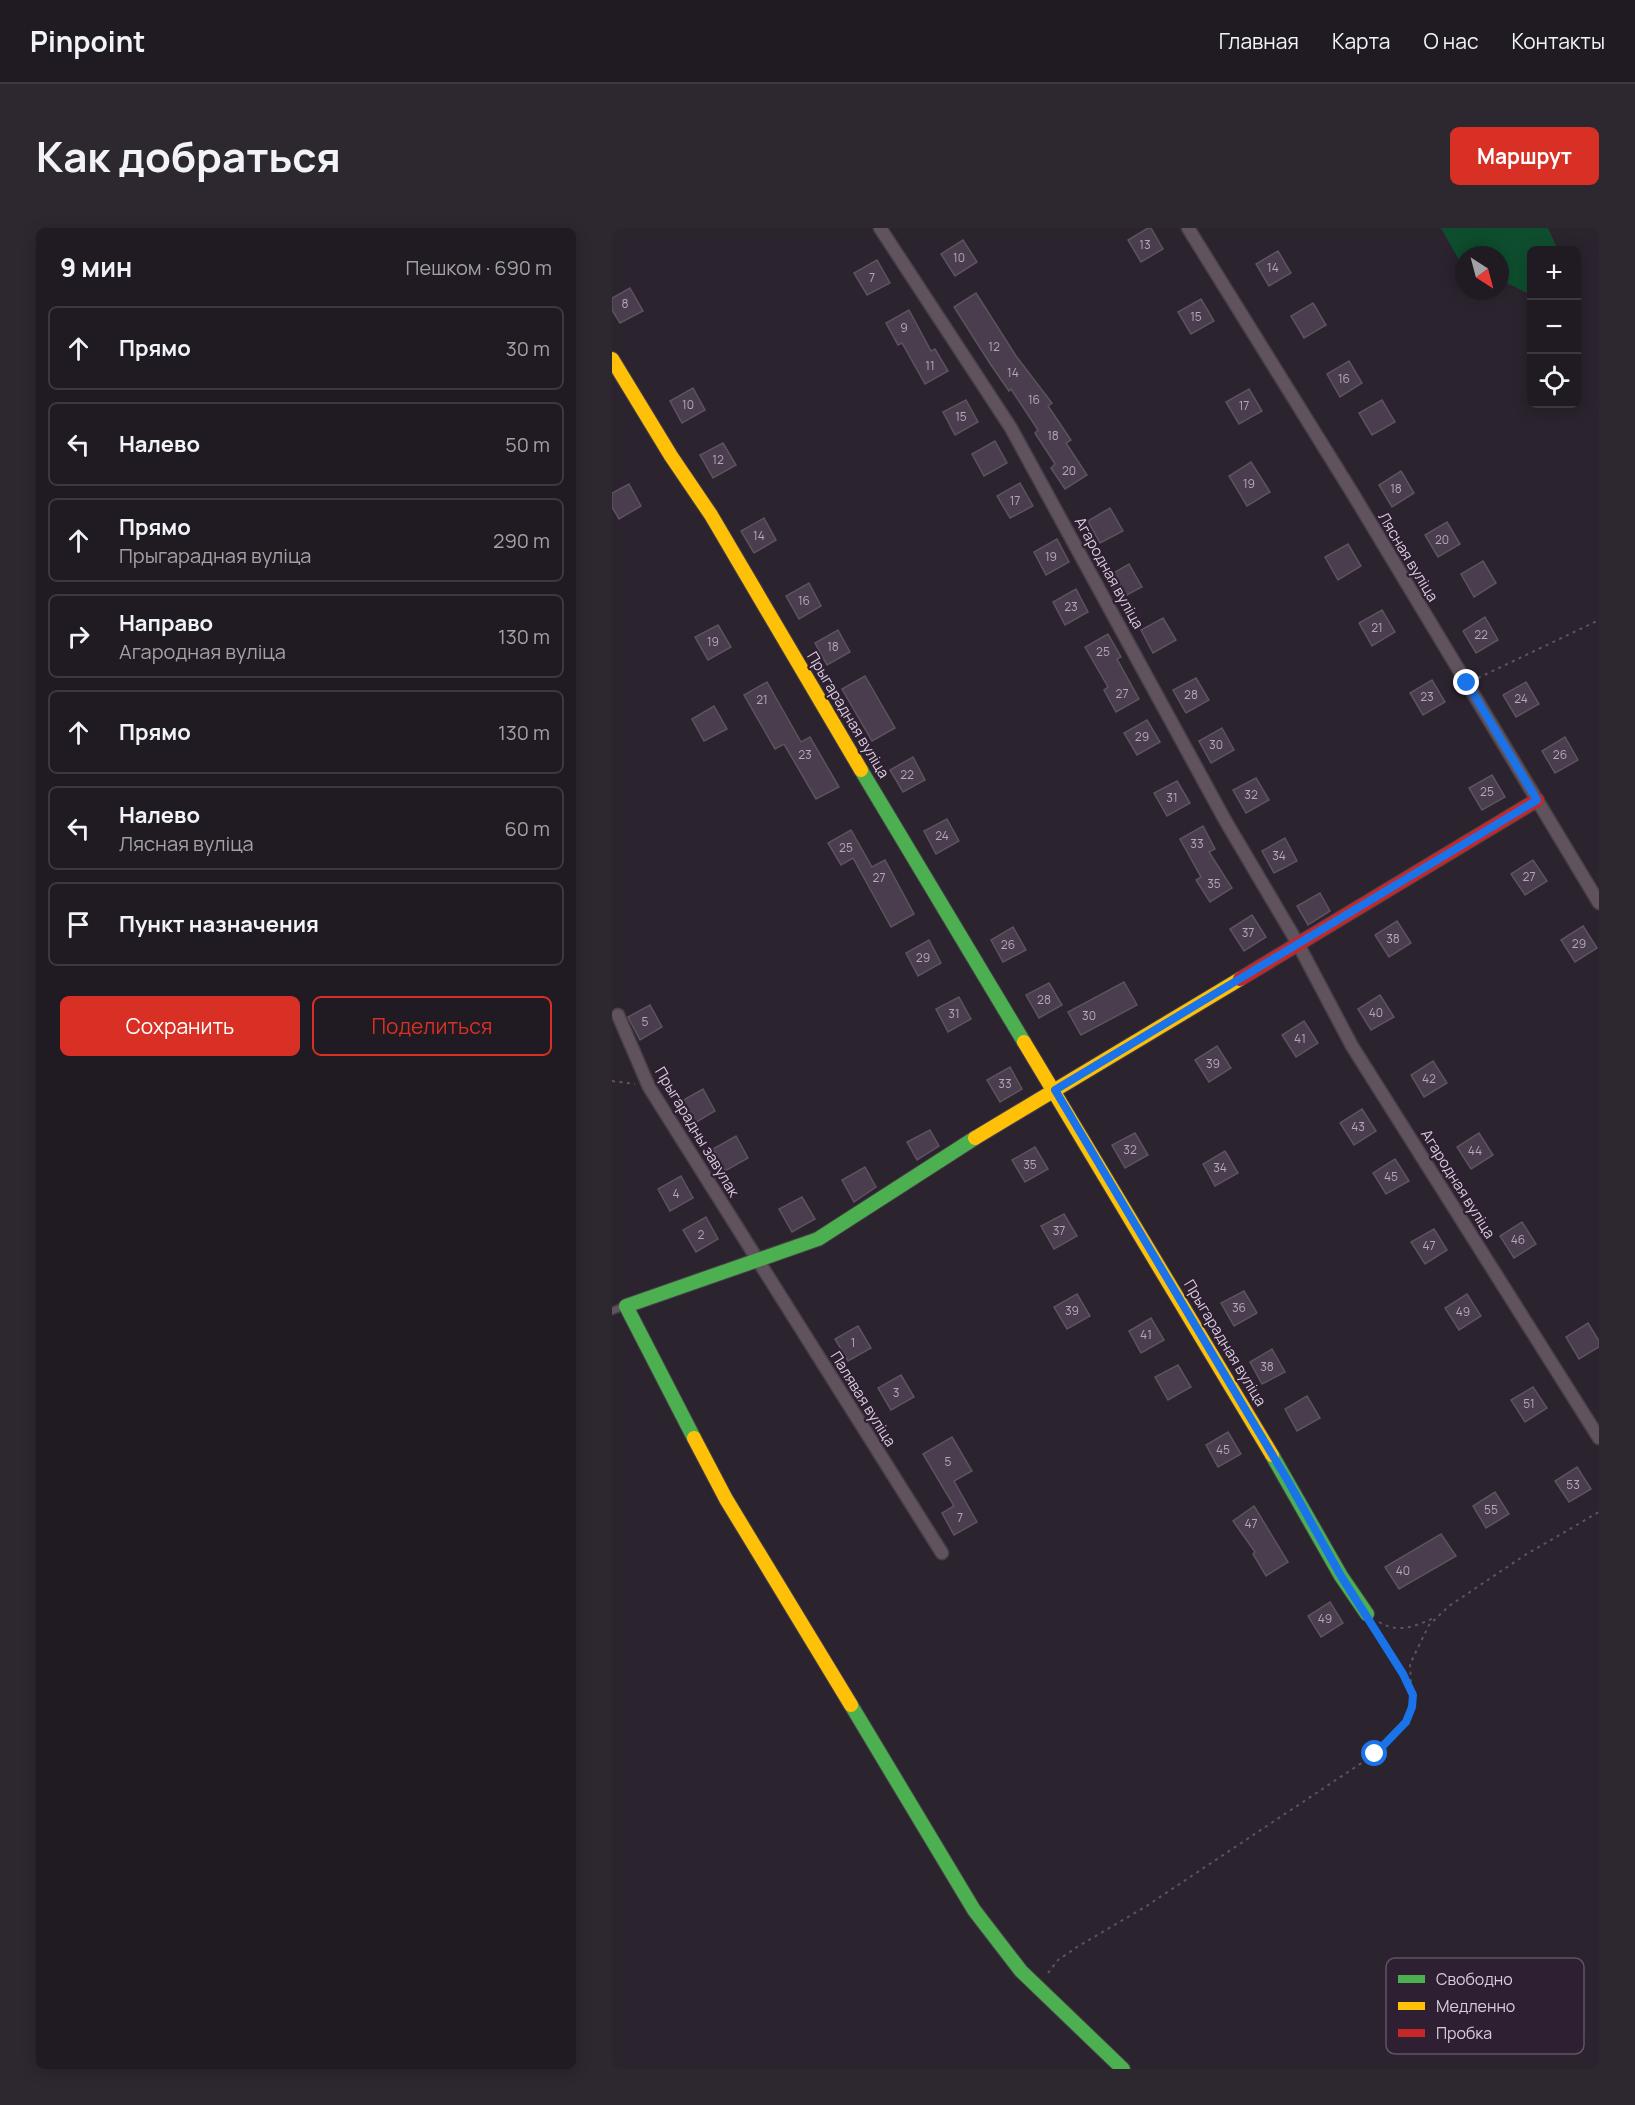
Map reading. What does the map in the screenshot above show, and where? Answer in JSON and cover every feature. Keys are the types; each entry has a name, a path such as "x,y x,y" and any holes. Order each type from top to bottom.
{"street":[{"name":"Агародная вуліца","path":"880,228 1011,428 1225,820 1297,942 1352,1046 1599,1438"},
{"name":"Лясная вуліца","path":"1188,228 1599,903"},
{"name":"Прыгарадная вуліца","path":"612,359 671,456 711,515 771,621 1288,1481 1341,1576 1367,1614"},
{"path":"1123,2069 1044,1993 994,1937 944,1862 726,1499 626,1306 818,1239 935,1162 1297,942 1537,800"},
{"name":"Прыгарадны завулак","path":"618,1015 650,1087 759,1261"},
{"name":"Палявая вуліца","path":"759,1261 942,1553"}],"lane":[{"path":"612,1311 626,1306"}],"path":[{"path":"1467,683 1599,620"},
{"path":"612,1081 650,1087"},
{"path":"1044,1993 1050,1968 1058,1960 1144,1907 1375,1754 1406,1722 1412,1707 1413,1695 1410,1664 1429,1625 1449,1606 1525,1555 1599,1512"},
{"path":"1367,1614 1383,1624 1398,1629 1414,1627 1439,1616"},
{"path":"1367,1614 1413,1695"}],"green space":[{"path":"1441,228 1548,228 1556,246 1527,246 1527,293 1509,284 1509,246 1455,246 1455,253"}],"building":[{"path":"1151,228 1163,249 1141,262 1128,240"},
{"path":"963,240 977,262 955,276 941,254"},
{"path":"1278,251 1291,273 1269,286 1256,264"},
{"path":"877,260 890,283 867,295 854,273"},
{"path":"630,288 643,311 620,323 612,310 612,298"},
{"path":"976,293 1016,356 1052,403 1048,406 1071,440 1066,443 1087,475 1065,489 1051,468 1055,464 1035,433 1038,430 1011,389 1009,391 991,365 954,307"},
{"path":"1201,299 1214,321 1191,334 1178,312"},
{"path":"1313,303 1326,325 1304,338 1291,316"},
{"path":"909,310 931,351 935,349 948,371 925,384 902,343 898,345 886,323"},
{"path":"1349,361 1362,383 1340,397 1327,374"},
{"path":"693,388 705,410 682,423 670,401"},
{"path":"1249,389 1262,411 1239,424 1226,402"},
{"path":"966,400 978,422 955,435 943,412"},
{"path":"1382,400 1395,422 1372,435 1359,413"},
{"path":"995,441 1007,463 984,476 972,454"},
{"path":"723,443 736,465 713,478 700,455"},
{"path":"1251,462 1270,492 1247,506 1229,476"},
{"path":"1401,471 1414,493 1392,507 1379,485"},
{"path":"1020,483 1033,506 1010,518 997,496"},
{"path":"629,484 641,506 619,519 612,507 612,493"},
{"path":"1110,508 1123,531 1100,543 1088,521"},
{"path":"764,518 776,540 754,553 741,531"},
{"path":"1447,522 1460,544 1438,557 1425,535"},
{"path":"1057,539 1069,562 1046,575 1034,552"},
{"path":"1348,544 1361,566 1338,580 1325,557"},
{"path":"1483,561 1496,583 1474,597 1461,574"},
{"path":"1129,564 1142,587 1119,599 1107,577"},
{"path":"809,583 821,606 799,619 786,596"},
{"path":"1076,589 1088,612 1065,625 1053,602"},
{"path":"1382,610 1395,632 1372,646 1359,623"},
{"path":"1485,617 1498,640 1476,653 1463,631"},
{"path":"1163,618 1176,640 1153,653 1141,630"},
{"path":"718,625 731,647 708,660 695,637"},
{"path":"838,630 850,652 827,665 815,643"},
{"path":"1108,634 1121,657 1117,659 1139,699 1116,712 1104,690 1108,687 1085,647"},
{"path":"865,676 895,728 872,741 842,689"},
{"path":"1196,678 1209,700 1186,713 1173,690"},
{"path":"1432,680 1445,702 1423,715 1410,693"},
{"path":"767,682 801,742 810,737 839,787 816,799 784,744 775,749 744,695"},
{"path":"1526,682 1539,704 1516,717 1503,695"},
{"path":"714,706 727,729 704,741 692,719"},
{"path":"1147,720 1160,742 1137,755 1124,733"},
{"path":"1222,728 1234,750 1211,763 1199,741"},
{"path":"1565,737 1578,760 1555,773 1542,751"},
{"path":"913,757 925,780 903,792 890,770"},
{"path":"1492,775 1505,797 1482,810 1469,788"},
{"path":"1256,778 1269,800 1246,813 1233,790"},
{"path":"1177,781 1190,803 1167,816 1154,793"},
{"path":"947,819 959,841 936,854 924,831"},
{"path":"1203,826 1215,849 1209,852 1232,888 1210,902 1196,880 1201,877 1180,839"},
{"path":"851,830 872,867 885,860 914,914 891,927 853,858 841,865 828,843"},
{"path":"1285,838 1297,861 1274,873 1262,851"},
{"path":"1533,860 1547,881 1525,895 1511,874"},
{"path":"1320,893 1330,911 1308,925 1297,906"},
{"path":"1252,915 1266,937 1244,951 1230,929"},
{"path":"1397,921 1411,943 1389,957 1375,935"},
{"path":"1583,926 1597,948 1575,962 1561,940"},
{"path":"1013,927 1026,950 1003,962 991,940"},
{"path":"929,940 941,963 918,976 906,953"},
{"path":"1124,982 1137,1005 1081,1035 1068,1012"},
{"path":"1049,983 1062,1005 1039,1018 1026,995"},
{"path":"1380,995 1394,1017 1371,1030 1358,1009"},
{"path":"959,997 971,1019 948,1032 936,1009"},
{"path":"650,1005 662,1027 640,1040 628,1017"},
{"path":"1304,1021 1318,1043 1296,1057 1282,1035"},
{"path":"1217,1046 1231,1068 1209,1082 1195,1060"},
{"path":"1433,1061 1447,1083 1424,1097 1411,1075"},
{"path":"1010,1067 1022,1089 1000,1102 987,1080"},
{"path":"703,1089 715,1111 693,1124 680,1102"},
{"path":"1362,1109 1376,1131 1354,1145 1340,1123"},
{"path":"930,1130 939,1146 917,1160 907,1142"},
{"path":"1135,1133 1148,1155 1125,1168 1112,1145"},
{"path":"1479,1133 1493,1155 1471,1169 1457,1147"},
{"path":"736,1136 748,1158 725,1171 713,1149"},
{"path":"1035,1147 1048,1169 1025,1182 1012,1160"},
{"path":"1225,1151 1238,1173 1215,1186 1203,1164"},
{"path":"1395,1159 1409,1181 1386,1194 1373,1173"},
{"path":"865,1167 876,1187 854,1202 842,1180"},
{"path":"681,1176 693,1198 670,1211 658,1189"},
{"path":"802,1197 815,1219 792,1232 779,1209"},
{"path":"1064,1214 1077,1236 1054,1249 1041,1226"},
{"path":"706,1217 718,1239 696,1252 683,1230"},
{"path":"1522,1222 1536,1244 1514,1258 1500,1236"},
{"path":"1434,1229 1447,1250 1425,1264 1411,1242"},
{"path":"1244,1291 1257,1313 1234,1326 1221,1303"},
{"path":"1077,1294 1090,1316 1067,1329 1054,1307"},
{"path":"1467,1294 1481,1316 1459,1330 1445,1308"},
{"path":"1151,1318 1164,1340 1141,1353 1129,1331"},
{"path":"1588,1323 1599,1341 1599,1347 1579,1359 1566,1337"},
{"path":"858,1326 871,1348 848,1361 835,1339"},
{"path":"1272,1349 1285,1372 1262,1384 1250,1362"},
{"path":"1178,1365 1191,1387 1168,1400 1155,1377"},
{"path":"901,1375 914,1397 891,1410 878,1388"},
{"path":"1533,1387 1547,1408 1525,1422 1511,1400"},
{"path":"1307,1396 1320,1418 1297,1431 1285,1409"},
{"path":"1228,1432 1241,1454 1218,1467 1206,1445"},
{"path":"952,1437 972,1471 954,1481 977,1522 954,1535 942,1513 954,1506 923,1454"},
{"path":"1577,1467 1591,1489 1569,1502 1555,1481"},
{"path":"1495,1492 1509,1514 1486,1528 1473,1506"},
{"path":"1254,1506 1288,1562 1266,1576 1253,1554 1255,1552 1233,1521"},
{"path":"1441,1534 1456,1556 1399,1589 1385,1567"},
{"path":"1330,1602 1343,1623 1321,1637 1308,1616"}],"traffic: fast":[{"path":"861,770 1024,1042"},
{"path":"694,1438 626,1306 818,1239 975,1138"},
{"path":"1272,1455 1341,1576 1367,1614"},
{"path":"851,1705 974,1910 1021,1971 1123,2069"}],"traffic: slow":[{"path":"612,359 671,456 711,515 861,770"},
{"path":"975,1138 1240,979"},
{"path":"1024,1042 1272,1455"},
{"path":"694,1438 726,1499 851,1705"}],"traffic: jam":[{"path":"1240,979 1537,800"}],"route":[{"path":"1375,1754 1406,1722 1412,1707 1413,1695 1403,1674 1391,1651 1341,1576 1246,1409 1055,1090 1297,942 1537,800 1467,683"}]}
